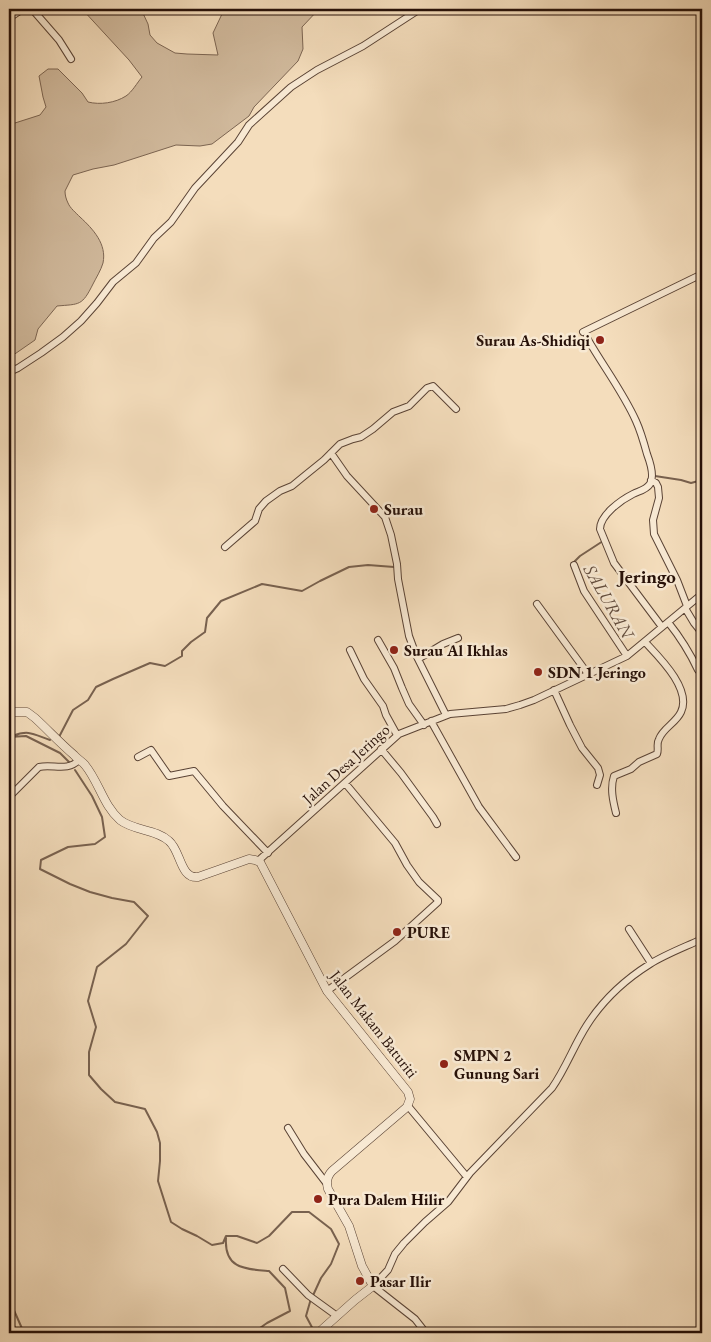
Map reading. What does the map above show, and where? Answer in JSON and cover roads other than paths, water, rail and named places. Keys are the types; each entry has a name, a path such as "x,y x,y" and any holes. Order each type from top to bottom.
{"street":[{"path":"9,18 23,9"},
{"path":"32,9 59,40 71,58"},
{"path":"9,372 41,353 81,321 113,282 136,263 154,238 171,222 195,188 242,138 249,125 291,87 317,70 363,46 420,9"},
{"path":"698,670 676,632 665,625 614,563 600,528 603,519 615,506 650,484 652,471 637,423 607,369 585,335 702,274"},
{"path":"225,547 255,521 259,509 266,501 280,491 292,486 316,467 340,444 361,437 393,412 409,406 430,386 433,386 456,409"},
{"path":"331,453 347,476 385,517 397,564 408,636 446,715"},
{"path":"651,480 658,487 659,498 653,520 654,534 677,580 686,607 694,623 702,633"},
{"path":"574,565 584,590 627,656"},
{"name":"Jalan Desa Jeringo","path":"258,861 397,735 446,715 513,708 527,703 627,656 702,594"},
{"path":"536,604 588,674"},
{"path":"418,659 442,644 458,638"},
{"path":"378,640 394,668 409,704 424,725"},
{"path":"616,812 612,796 614,776 631,769 639,762 657,754 659,738 677,718 683,706 681,692 675,677 645,642"},
{"path":"350,650 364,679 383,706 397,735"},
{"path":"554,690 582,748 598,768 600,774 597,785"},
{"path":"9,712 30,714 88,770 112,811 126,823 167,839 176,848 184,870 189,876 198,877 249,859 258,861"},
{"path":"431,721 475,800 516,857"},
{"path":"381,749 401,773 437,824"},
{"path":"138,756 151,750 170,776 194,771 223,806 268,852"},
{"path":"9,797 39,767 69,767 79,760"},
{"path":"327,991 395,941 438,902 419,882 395,843 345,783"},
{"name":"Jalan Makam Baturiti","path":"258,861 262,865 327,991 407,1090 410,1099 408,1106 330,1173 327,1184"},
{"path":"629,929 651,963"},
{"path":"319,1332 359,1296 371,1288 388,1270 393,1257 399,1249 448,1202 467,1177 552,1088 563,1072 576,1043 587,1025 605,1002 625,982 651,963 702,939"},
{"path":"408,1106 467,1177"},
{"path":"288,1128 304,1154 327,1184 349,1226 371,1288 415,1319 426,1333"},
{"path":"283,1269 308,1295 337,1316"},
{"path":"9,1322 13,1333"}],"waterway":[{"path":"655,476 691,483 702,480"},
{"name":"SALURAN","path":"573,563 580,556 603,541"},
{"path":"59,737 73,710 88,700 96,687 150,663 165,666 182,656 182,651 205,632 207,618 221,601 262,584 302,591 349,567 368,565 394,567"},
{"path":"13,736 28,733 50,740"},
{"path":"9,737 26,736 60,753 70,763"},
{"path":"75,770 92,796 102,817 105,837 95,844 68,847 41,860 40,869 90,892 134,902 148,916 126,944 97,967 88,1001 96,1027 89,1052 89,1075 115,1102 145,1109 157,1132 160,1143 158,1181 171,1222 212,1245 223,1243 226,1236 237,1236 257,1243 269,1236 292,1212 309,1212 331,1229 339,1244 331,1264 321,1278 306,1316 315,1333"},
{"path":"226,1238 226,1248 232,1262 244,1268 269,1271 285,1288 290,1311 253,1333"},
{"path":"9,1299 24,1333"}],"place":[{"name":"Surau As-Shidiqi","path":"600,340"},
{"name":"Surau","path":"374,509"},
{"name":"Surau Al Ikhlas","path":"394,650"},
{"name":"SDN 1 Jeringo","path":"538,672"},
{"name":"PURE","path":"397,932"},
{"name":"SMPN 2 Gunung Sari","path":"444,1064"},
{"name":"Pura Dalem Hilir","path":"318,1199"},
{"name":"Pasar Ilir","path":"360,1281"}],"district":[{"name":"Jeringo","path":"647,576"}]}
